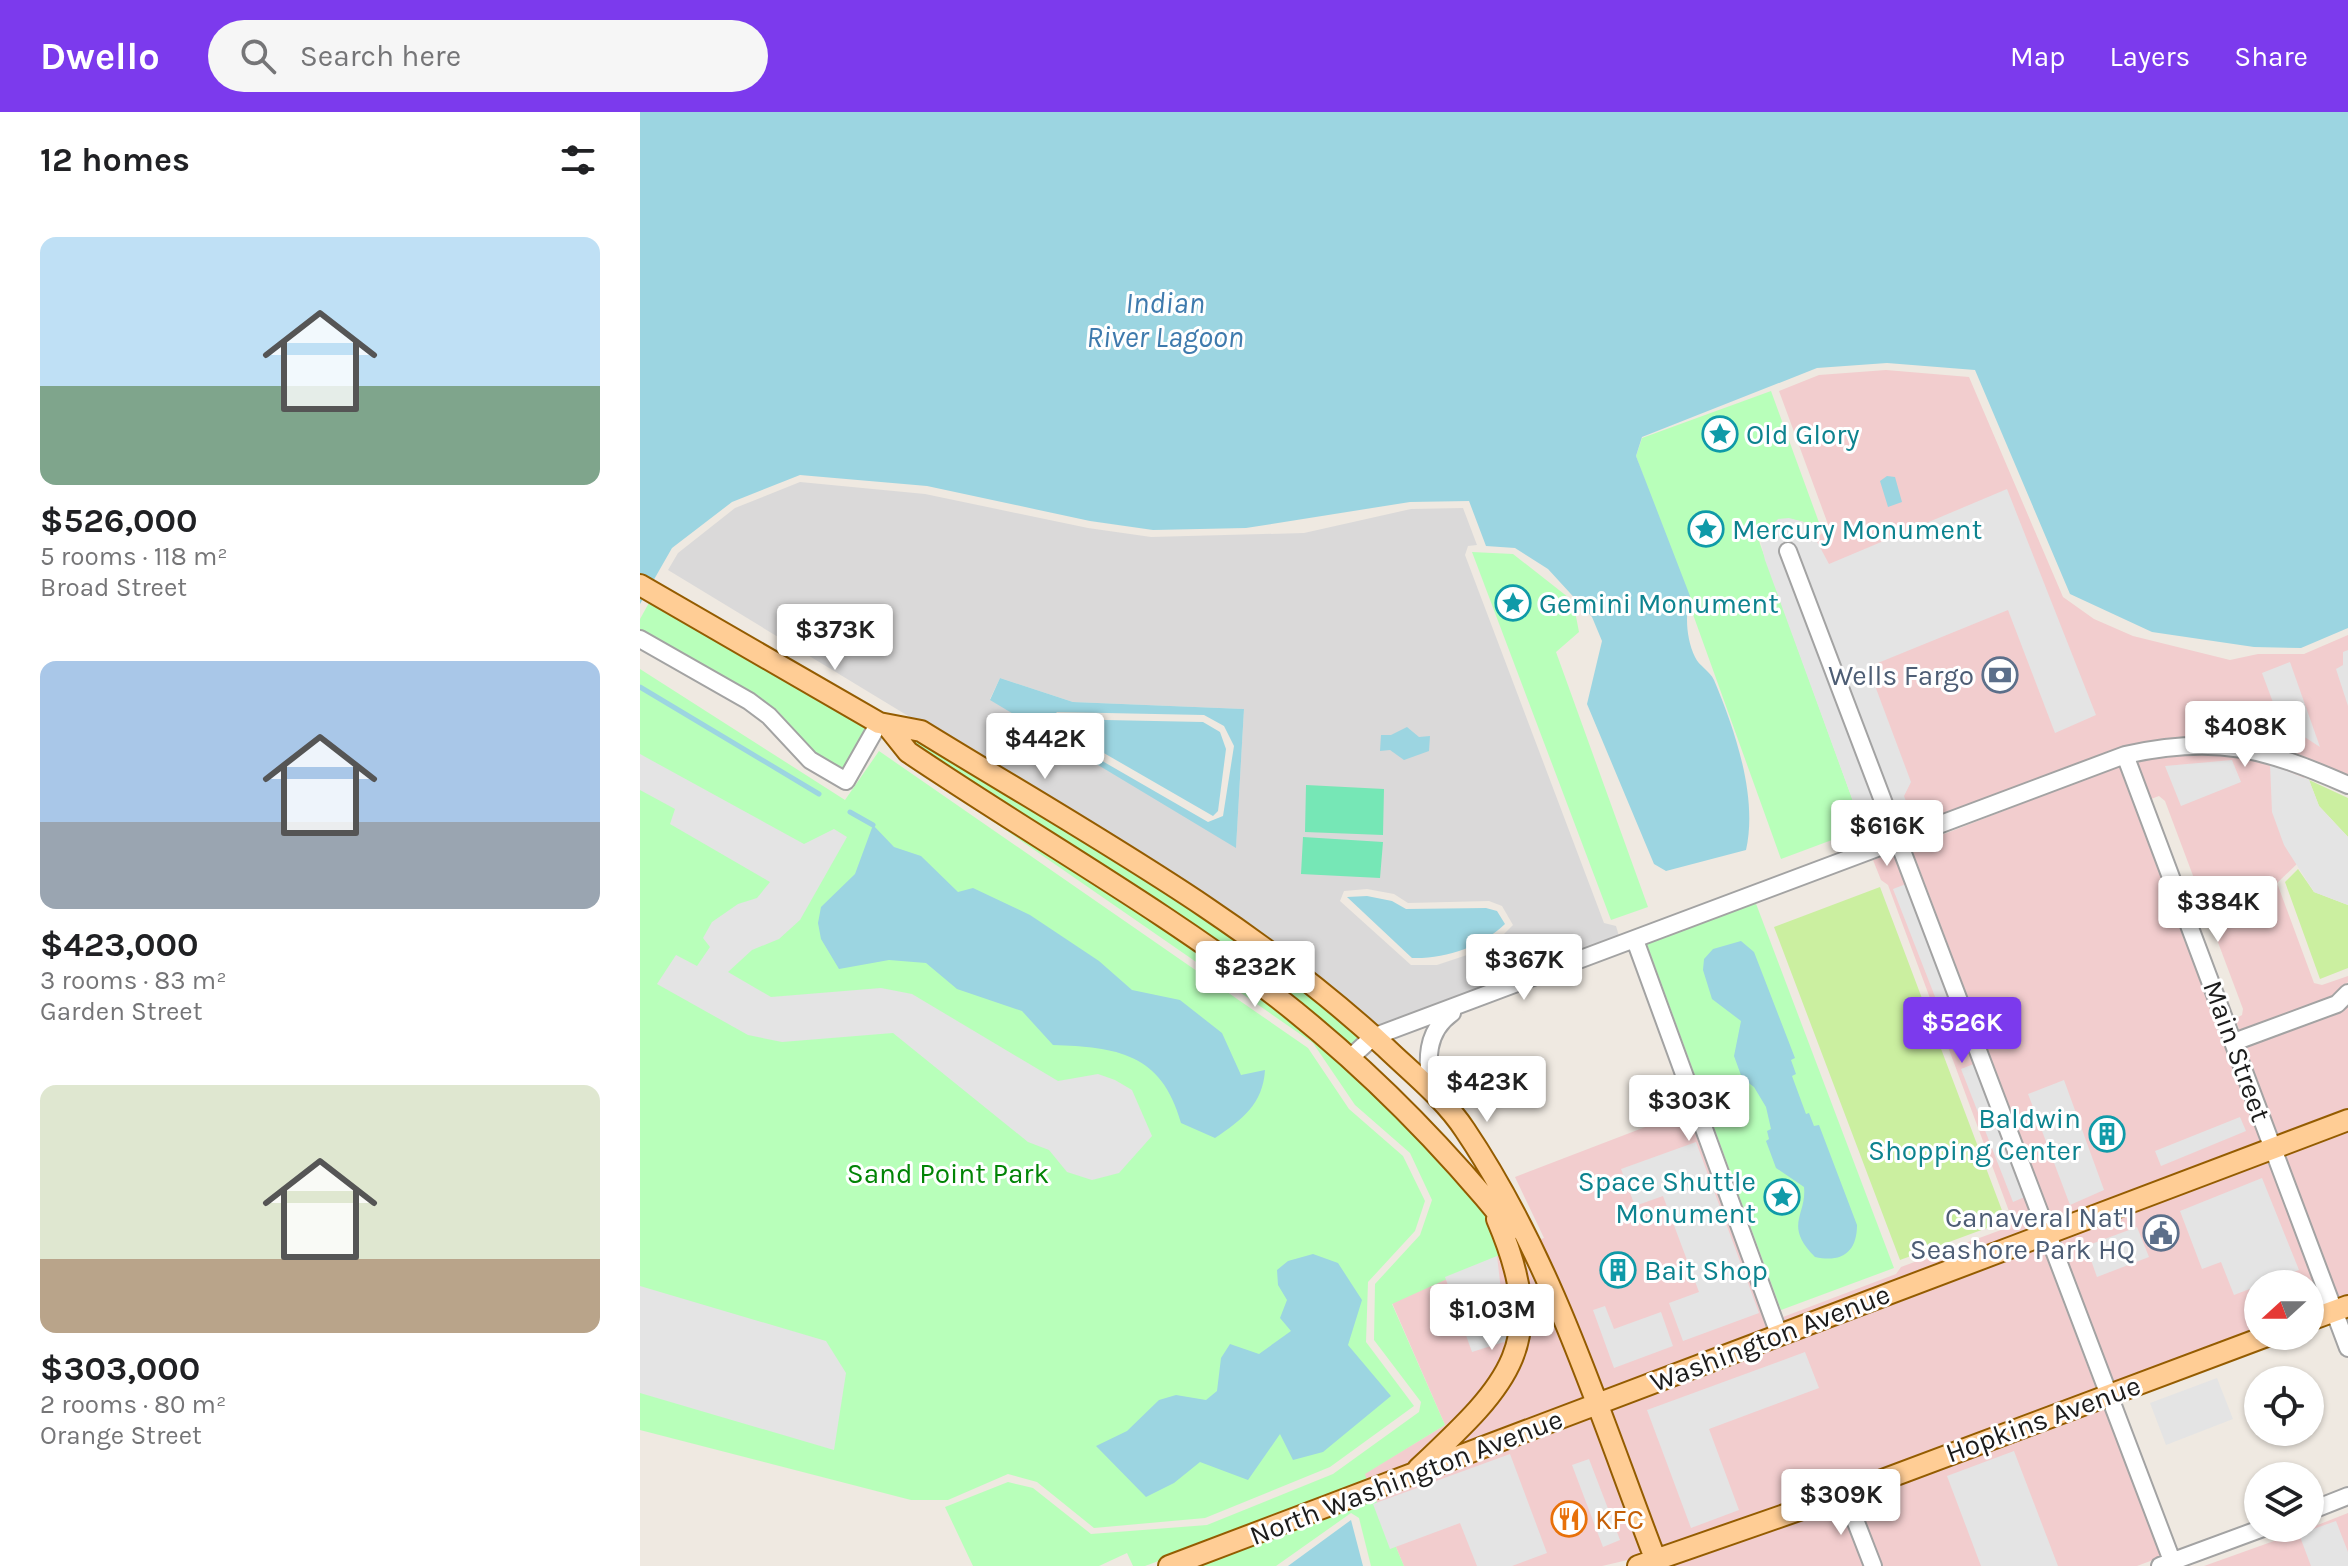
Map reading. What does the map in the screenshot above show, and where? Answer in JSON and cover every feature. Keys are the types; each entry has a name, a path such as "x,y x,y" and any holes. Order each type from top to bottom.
{"main road":[{"path":"640,585 883,725 908,752 1183,930 1278,998 1350,1058 1460,1165 1536,1260"},
{"path":"883,725 921,731 1161,878 1308,979 1431,1090 1464,1127 1536,1260 1569,1329 1598,1405 1651,1565"},
{"name":"Washington Avenue","path":"1598,1405 2348,1120"},
{"path":"1411,1476 1487,1400 1516,1356 1523,1300 1514,1258 1491,1204"},
{"name":"Hopkins Avenue","path":"1651,1565 2244,1345"},
{"name":"North Washington Avenue","path":"1169,1566 1598,1405"}],"street":[{"path":"1788,551 2108,1395 2169,1565 2244,1535"},
{"path":"640,639 749,701 769,716 810,760 846,781 883,725"},
{"path":"1350,1058 1373,1037 2125,755 2179,745 2228,744 2291,760 2348,785"},
{"name":"Main Street","path":"2125,755 2272,1147 2341,1308 2348,1348"},
{"path":"1635,940 1779,1334"},
{"path":"2234,1042 2337,1004 2348,993"},
{"path":"1431,1090 1427,1058 1438,1023 1467,1003"},
{"path":"1845,1494 1873,1566"},
{"path":"2324,1505 2348,1496"}],"shaded area":[{"path":"1886,370 1969,377 2063,597 2094,619 2133,636 2230,660 2258,654 2304,654 2348,635 2348,776 2294,752 2231,737 2180,737 2115,749 1905,831 1793,540 1777,547 1888,838 1867,845 1864,836 1871,830 1874,817 1868,801 1860,798 1767,540 1781,526 1794,526 1820,535 1829,527 1779,391 1819,375"},
{"path":"800,482 925,494 1088,528 1151,537 1304,533 1411,509 1463,508 1477,545 1468,546 1465,555 1604,923 1616,926 1619,936 1379,1026 1314,972 1211,900 668,570 678,553 735,508","holes":["1000,678 1073,702 1244,709 1236,847 990,699","1367,889 1394,894 1408,903 1489,901 1502,906 1513,925 1491,947 1437,965 1411,965 1340,901 1344,891"]},
{"path":"2007,489 2096,715 2055,733 2008,610 1868,667 1911,782 1904,796 1910,812 1864,828 1867,820 1861,806 1854,804 1765,560 1761,543 1764,534 1778,519 1789,518 1807,523 1829,564"},
{"path":"2348,650 2348,706 2336,669 2343,665 2343,652"},
{"path":"2290,662 2320,747 2280,721 2262,673"},
{"path":"2179,753 2226,753 2304,775 2299,862 2277,883 2314,983 2322,985 2348,976 2348,982 2332,997 2240,1031 2235,1019 2242,1015 2243,1009 2165,801 2159,796 2151,799 2137,761"},
{"path":"640,754 804,844 834,829 847,837 800,920 779,939 752,950 728,972 771,997 881,988 912,994 1058,1081 1098,1074 1132,1090 1152,1136 1119,1173 1092,1180 1067,1172 1049,1150 1028,1142 893,1033 782,1042 748,1035 657,984 676,955 697,966 710,947 703,938 712,922 738,904 757,898 770,882 670,824 675,809 640,790"},
{"path":"2232,760 2241,782 2181,806 2165,766"},
{"path":"2270,764 2309,780 2319,806 2348,837 2348,905 2314,892 2284,845 2272,812"},
{"path":"2119,766 2261,1143 2053,1222 1911,847"},
{"path":"1893,853 2036,1228 1785,1323 1783,1317 1896,1274 1901,1267 2009,1227 2013,1222 1888,885 1881,880 1873,860"},
{"path":"1906,884 1961,1025 1948,1030 1893,889"},
{"path":"2348,1005 2348,1111 2278,1136 2245,1046 2339,1012"},
{"path":"1976,1063 2027,1196 2013,1202 1961,1069"},
{"path":"2064,1080 2104,1190 2070,1205 2028,1094"},
{"path":"1687,1111 1768,1330 1604,1394 1577,1325 1536,1241 1544,1238 1515,1177"},
{"path":"2240,1117 2246,1131 2161,1166 2155,1151"},
{"path":"2348,1128 2348,1297 2340,1300 2284,1152"},
{"path":"1696,1142 1759,1313 1683,1341 1669,1303 1699,1292 1663,1196 1635,1206 1621,1169"},
{"path":"2267,1158 2309,1270 2244,1270 2244,1336 2114,1384 2058,1237"},
{"path":"2262,1178 2299,1270 2244,1270 2244,1291 2234,1295 2221,1262 2202,1269 2180,1211"},
{"path":"2137,1227 2149,1257 2097,1277 2086,1246"},
{"path":"2041,1243 2097,1391 1663,1551 1609,1409"},
{"path":"1502,1254 1514,1301 1507,1354 1479,1396 1406,1469 1368,1483 1364,1474 1445,1425 1392,1303"},
{"path":"1497,1256 1507,1341 1472,1352 1445,1277"},
{"path":"1523,1259 1560,1333 1586,1401 1446,1454 1493,1406 1525,1356 1532,1300"},
{"path":"640,1286 826,1341 846,1373 834,1450 640,1393"},
{"path":"1605,1306 1614,1329 1661,1312 1673,1346 1614,1368 1593,1310"},
{"path":"1805,1352 1819,1388 1709,1429 1739,1510 1691,1528 1647,1410"},
{"path":"2217,1378 2233,1419 2166,1445 2150,1403"},
{"path":"2103,1406 2161,1557 2137,1566 1883,1566 1856,1499"},
{"path":"1592,1416 1645,1556 1602,1566 1404,1566 1375,1498"},
{"path":"2014,1451 2058,1566 1981,1566 1947,1476"},
{"path":"1510,1454 1547,1553 1512,1566 1477,1566 1460,1523 1390,1549 1373,1504"},
{"path":"1589,1459 1620,1540 1603,1547 1572,1465"},
{"path":"1839,1505 1864,1566 1670,1566 1685,1561"},
{"path":"2348,1513 2348,1566 2204,1566 2271,1542 2324,1542 2324,1522"},
{"path":"2336,1521 2348,1552 2348,1566 2311,1566 2302,1542 2324,1542 2324,1525"}],"green space":[{"path":"1771,391 1821,528 1782,519 1769,526 1764,534 1755,530 1854,804 1861,806 1867,820 1864,828 1781,859 1636,456 1642,438"},
{"path":"1472,552 1513,554 1573,601 1579,632 1556,652 1648,907 1611,920"},
{"path":"650,601 867,726 843,769 816,754 777,710 640,629 640,619"},
{"name":"Sand Point Park","path":"640,669 845,800 879,751 1308,1048 1349,1109 1403,1156 1425,1201 1415,1231 1368,1282 1366,1342 1414,1406 1330,1467 1205,1518 1094,1528 1037,1482 1008,1474 948,1500 911,1500 640,1430"},
{"path":"908,738 917,739 1201,916 1309,994 1360,1037 1350,1047 915,746"},
{"path":"919,770 1161,928 1277,1013 1333,1058 1439,1155 1483,1209 1502,1254 1392,1304 1445,1425 1365,1474 1368,1483 1145,1566 1133,1566 1127,1553 1099,1566 973,1566 945,1507 1008,1482 1033,1488 1091,1534 1207,1525 1333,1474 1419,1412 1421,1402 1374,1340 1375,1284 1420,1235 1432,1200 1410,1153 1355,1105 1313,1043"},
{"path":"2309,780 2348,798 2348,837 2319,806"},
{"path":"1306,785 1384,789 1383,835 1305,832"},
{"path":"1303,837 1383,842 1380,878 1301,874"},
{"path":"2298,869 2314,892 2348,905 2348,968 2320,979 2285,882"},
{"path":"1880,887 2006,1221 1900,1260 1774,927"},
{"path":"1755,901 1894,1268 1781,1310 1646,942"},
{"path":"1375,1498 1404,1566 1371,1566 1359,1518 1351,1513 1276,1566 1192,1566"}],"water":[{"name":"Indian River Lagoon","path":"640,112 2348,112 2348,628 2301,648 2254,647 2152,632 2070,594 1975,370 1887,363 1817,368 1642,437 1636,456 1690,596 1687,619 1692,650 1714,680 1730,720 1747,786 1749,808 1746,850 1666,871 1654,864 1587,704 1602,641 1592,617 1548,569 1515,548 1486,546 1469,501 1410,502 1246,528 1153,530 1090,521 927,486 800,475 732,502 672,548 640,604"},
{"path":"1887,476 1895,477 1902,502 1888,507 1880,481"},
{"path":"1000,678 1073,702 1244,709 1236,848 990,700","holes":["1057,712 1204,715 1224,726 1234,746 1223,816 1208,822 1052,732 1049,720"]},
{"path":"1057,719 1203,722 1220,732 1226,749 1218,811 1213,816 1057,726"},
{"path":"1407,727 1419,737 1430,736 1429,751 1404,760 1390,750 1380,751 1381,735 1391,735"},
{"path":"873,825 894,847 921,856 958,892 973,888 1030,915 1099,961 1132,990 1180,1000 1222,1033 1241,1075 1265,1070 1255,1102 1234,1125 1215,1138 1181,1123 1173,1100 1162,1082 1134,1058 1097,1048 1053,1045 1022,1011 957,989 926,963 889,960 839,969 821,939 818,923 821,907 855,874"},
{"path":"1367,896 1392,901 1406,909 1486,908 1497,911 1505,924 1485,939 1462,950 1412,958 1347,897"},
{"path":"1741,941 1754,952 1795,1058 1791,1060 1796,1074 1792,1076 1806,1114 1809,1113 1814,1126 1819,1125 1857,1225 1851,1249 1840,1257 1815,1257 1800,1236 1798,1228 1804,1187 1776,1168 1766,1141 1769,1139 1767,1131 1771,1129 1766,1107 1754,1087 1742,1078 1734,1056 1741,1021 1712,999 1703,970 1704,959 1713,949"},
{"path":"1313,1254 1338,1263 1362,1300 1348,1345 1391,1396 1323,1452 1293,1460 1280,1434 1248,1480 1200,1462 1174,1483 1146,1497 1096,1446 1127,1431 1159,1400 1176,1395 1206,1400 1217,1391 1221,1358 1230,1344 1259,1354 1291,1331 1280,1318 1287,1300 1278,1285 1277,1270 1288,1261"},
{"path":"1351,1520 1363,1566 1288,1566"}],"waterway":[{"path":"640,687 819,794"},
{"path":"850,812 873,825"}],"place":[{"name":"Old Glory","path":"1720,434"},
{"name":"Mercury Monument","path":"1706,529"},
{"name":"Gemini Monument","path":"1513,603"},
{"name":"Wells Fargo","path":"2000,675"},
{"name":"Baldwin Shopping Center","path":"2107,1134"},
{"name":"Space Shuttle Monument","path":"1782,1197"},
{"name":"Canaveral Nat'l Seashore Park HQ","path":"2161,1233"},
{"name":"Bait Shop","path":"1618,1270"},
{"name":"KFC","path":"1569,1519"}]}
